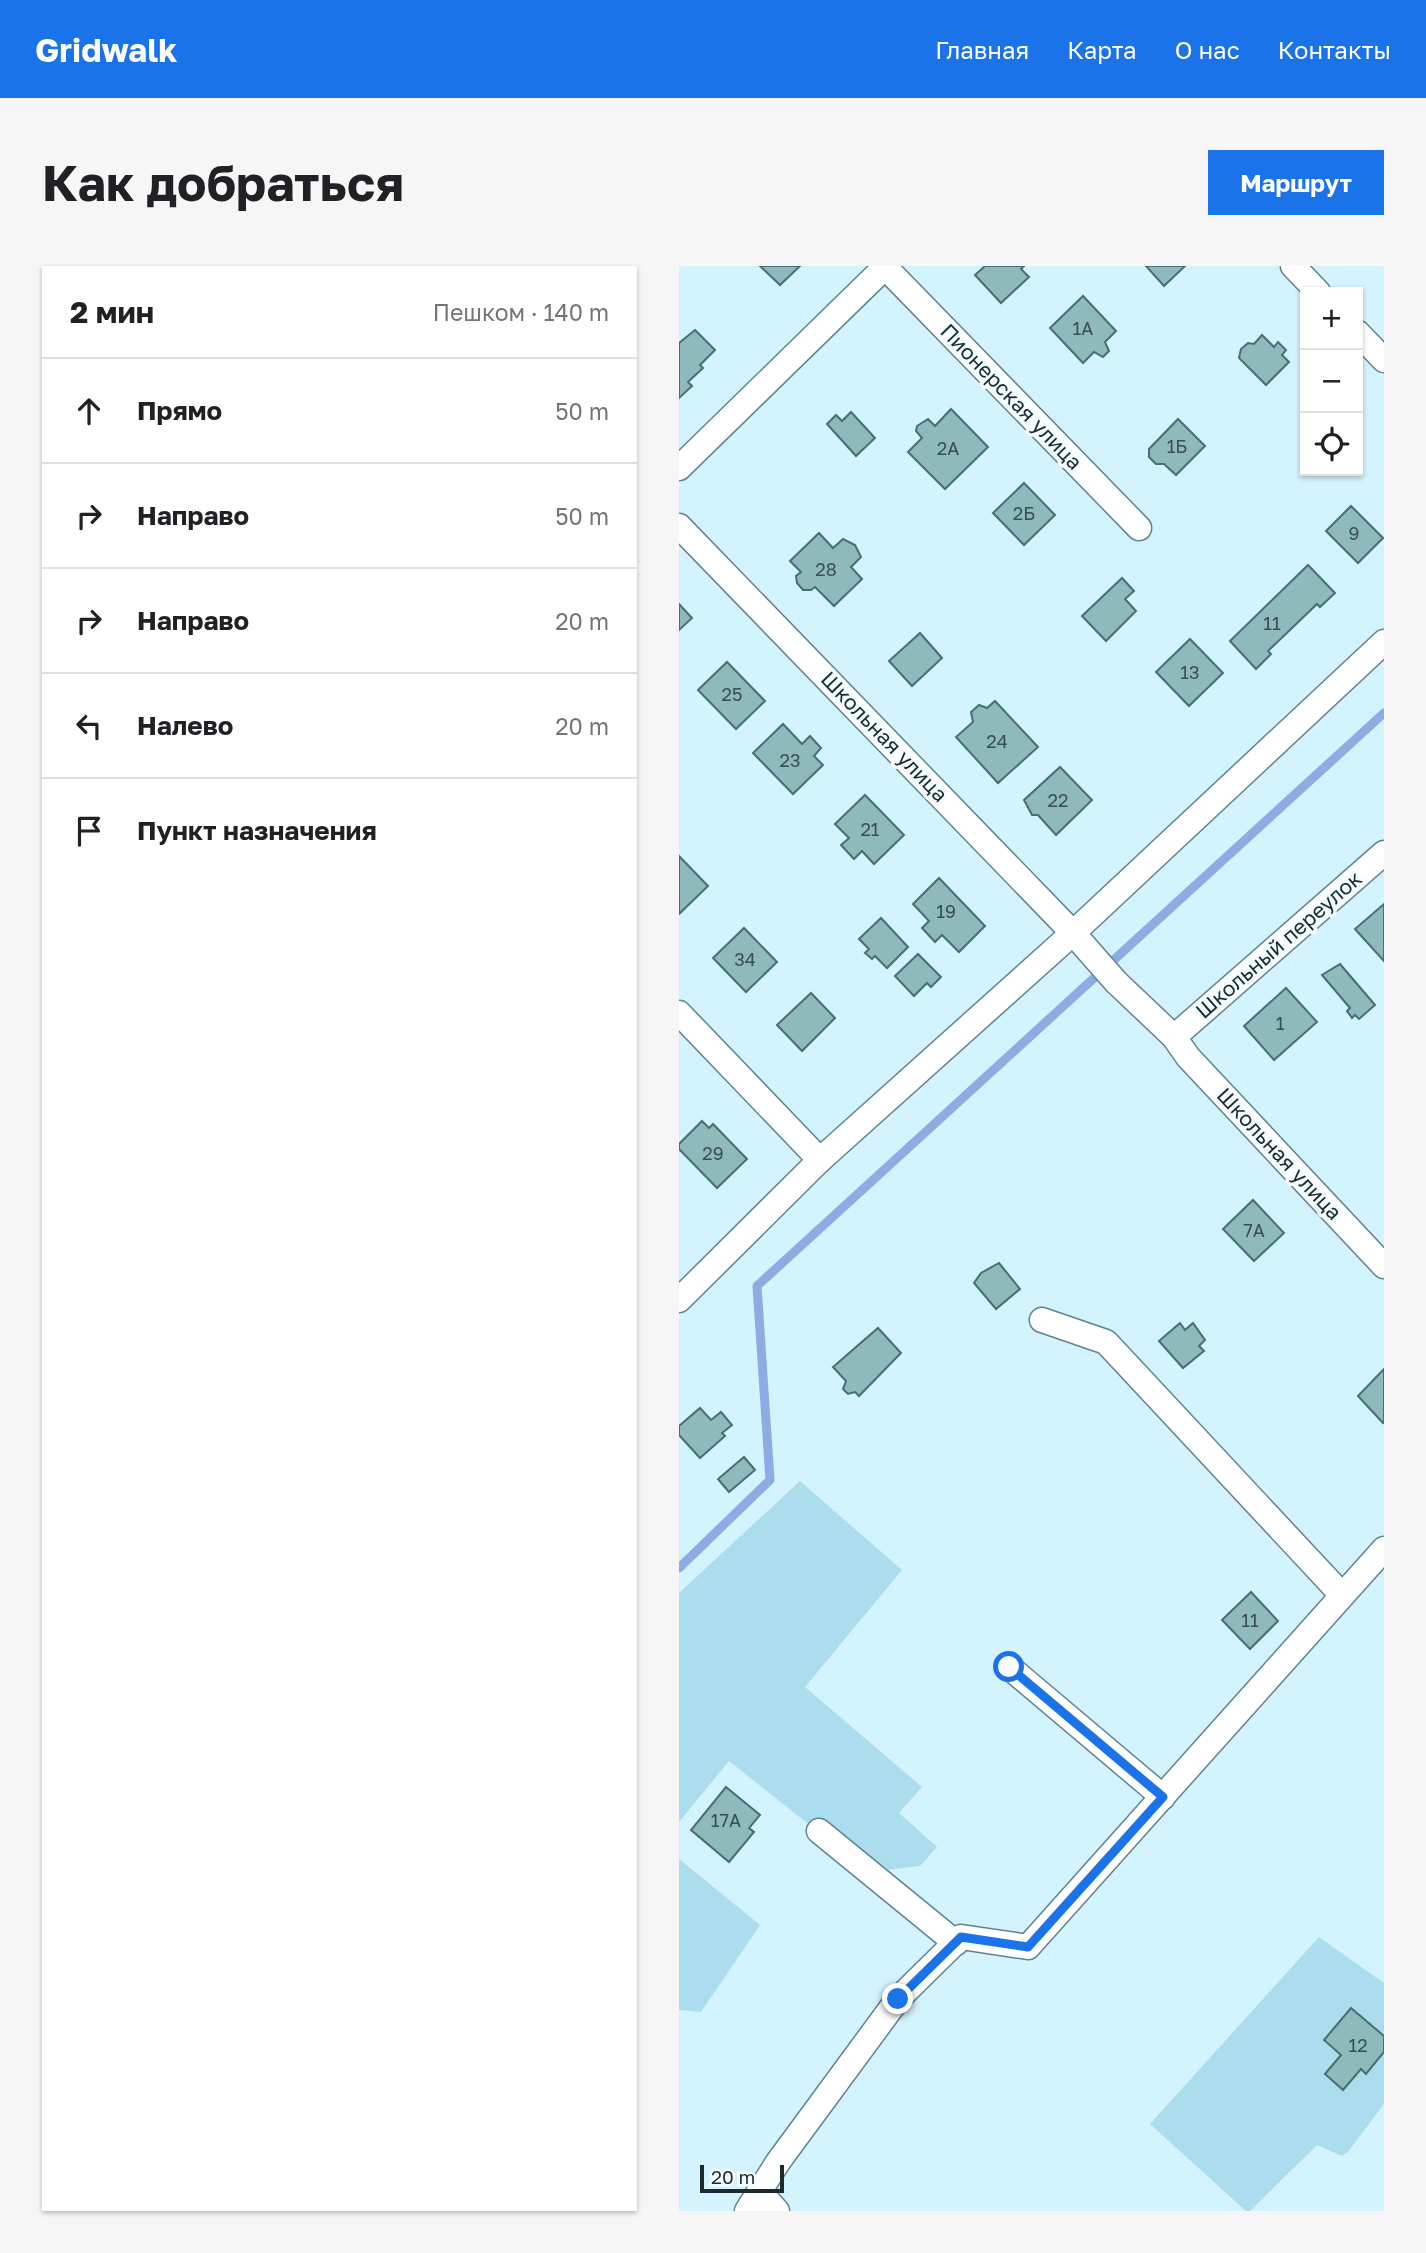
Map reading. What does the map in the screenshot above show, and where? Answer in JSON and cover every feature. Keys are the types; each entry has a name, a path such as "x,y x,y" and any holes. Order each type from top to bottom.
{"street":[{"path":"1293,266 1313,287"},
{"path":"679,468 885,267"},
{"name":"Пионерская улица","path":"885,267 1139,528"},
{"path":"1363,338 1384,360"},
{"name":"Школьная улица","path":"679,526 1081,941 1116,982 1174,1037 1188,1057 1384,1266"},
{"path":"679,1300 820,1160 1081,941 1384,642"},
{"name":"Школьный переулок","path":"1174,1037 1384,853"},
{"path":"679,1013 820,1160"},
{"path":"1042,1320 1106,1342 1342,1595"},
{"path":"777,2211 753,2201 898,1999 961,1937 1028,1947 1384,1549"},
{"path":"1009,1667 1163,1797"},
{"path":"819,1831 956,1943"}],"shaded area":[{"path":"800,1481 902,1570 805,1687 922,1787 899,1813 937,1847 920,1866 869,1872 729,1761 679,1822 679,1593"},
{"path":"679,1859 760,1925 701,2012 679,2010"},
{"path":"1319,1937 1384,1983 1384,2104 1348,2152 1342,2156 1317,2145 1250,2211 1246,2211 1150,2124"}],"building":[{"path":"760,266 800,266 780,285"},
{"path":"985,266 1024,266 1021,269 1029,277 1001,303 975,275"},
{"path":"1146,266 1185,266 1164,286"},
{"path":"1083,296 1116,331 1105,342 1109,351 1103,357 1094,352 1083,363 1050,328"},
{"path":"695,330 715,350 700,365 703,368 688,382 692,386 679,398 679,343"},
{"path":"1262,335 1274,347 1278,342 1286,350 1282,355 1289,362 1266,385 1239,358 1241,349 1248,343 1254,344"},
{"path":"951,409 988,447 945,489 908,452 922,438 916,431 917,426 928,419 935,426"},
{"path":"851,412 875,438 856,456 827,424 836,415 842,421"},
{"path":"1178,419 1205,446 1176,475 1164,464 1156,464 1149,457 1149,449"},
{"path":"1024,483 1055,515 1024,545 993,513"},
{"path":"1351,506 1383,538 1358,563 1326,531"},
{"path":"819,533 833,548 843,539 855,545 861,557 851,567 862,579 834,606 815,587 803,590 797,583 796,576 801,572 790,561"},
{"path":"1308,565 1335,593 1320,607 1317,604 1268,651 1271,654 1256,669 1230,641"},
{"path":"1122,578 1134,591 1125,599 1136,611 1106,641 1082,616"},
{"path":"679,604 692,618 679,630"},
{"path":"920,633 942,658 912,686 889,661"},
{"path":"1190,639 1223,673 1189,706 1156,672"},
{"path":"727,662 765,701 736,729 698,690"},
{"path":"995,701 1038,747 998,783 956,737 973,722 971,712 979,705 987,708"},
{"path":"783,724 802,744 810,736 821,748 814,756 823,765 793,794 753,753"},
{"path":"1060,767 1092,800 1056,835 1038,815 1032,815 1024,800"},
{"path":"865,795 904,835 874,864 862,851 854,859 841,845 849,838 835,824"},
{"path":"679,856 708,886 679,914"},
{"path":"939,878 985,926 959,952 942,935 935,942 922,928 929,921 913,904"},
{"path":"1384,904 1384,961 1355,929"},
{"path":"881,918 908,947 887,968 875,956 872,959 865,953 869,949 859,939"},
{"path":"744,928 777,962 746,992 713,958"},
{"path":"918,954 941,977 931,987 927,983 914,996 895,976"},
{"path":"1340,964 1375,1005 1359,1019 1355,1015 1352,1018 1347,1011 1350,1008 1322,975"},
{"path":"1286,988 1317,1022 1274,1060 1244,1026"},
{"path":"811,993 835,1018 802,1051 777,1025"},
{"path":"702,1121 709,1128 713,1124 747,1159 717,1188 679,1149 679,1144"},
{"path":"1253,1200 1284,1233 1254,1261 1223,1229"},
{"path":"999,1263 1020,1289 996,1309 974,1283 981,1273"},
{"path":"1180,1323 1185,1330 1193,1323 1205,1340 1199,1346 1204,1351 1183,1368 1159,1341"},
{"path":"878,1328 901,1353 859,1396 855,1392 848,1394 843,1389 846,1381 833,1367"},
{"path":"1384,1369 1384,1422 1383,1423 1358,1396"},
{"path":"700,1408 711,1420 721,1412 732,1425 722,1433 725,1436 700,1458 679,1435 679,1426"},
{"path":"744,1457 755,1470 729,1492 718,1479"},
{"path":"1251,1592 1278,1621 1250,1649 1222,1620"},
{"path":"726,1787 760,1815 749,1828 754,1832 729,1862 691,1830"},
{"path":"1351,2008 1384,2036 1384,2052 1366,2074 1361,2069 1343,2090 1325,2074 1341,2055 1324,2040"}],"waterway":[{"path":"679,1568 770,1480 757,1286 1384,713"}],"route":[{"path":"898,1999 961,1937 1028,1947 1163,1797 1009,1667"}]}
